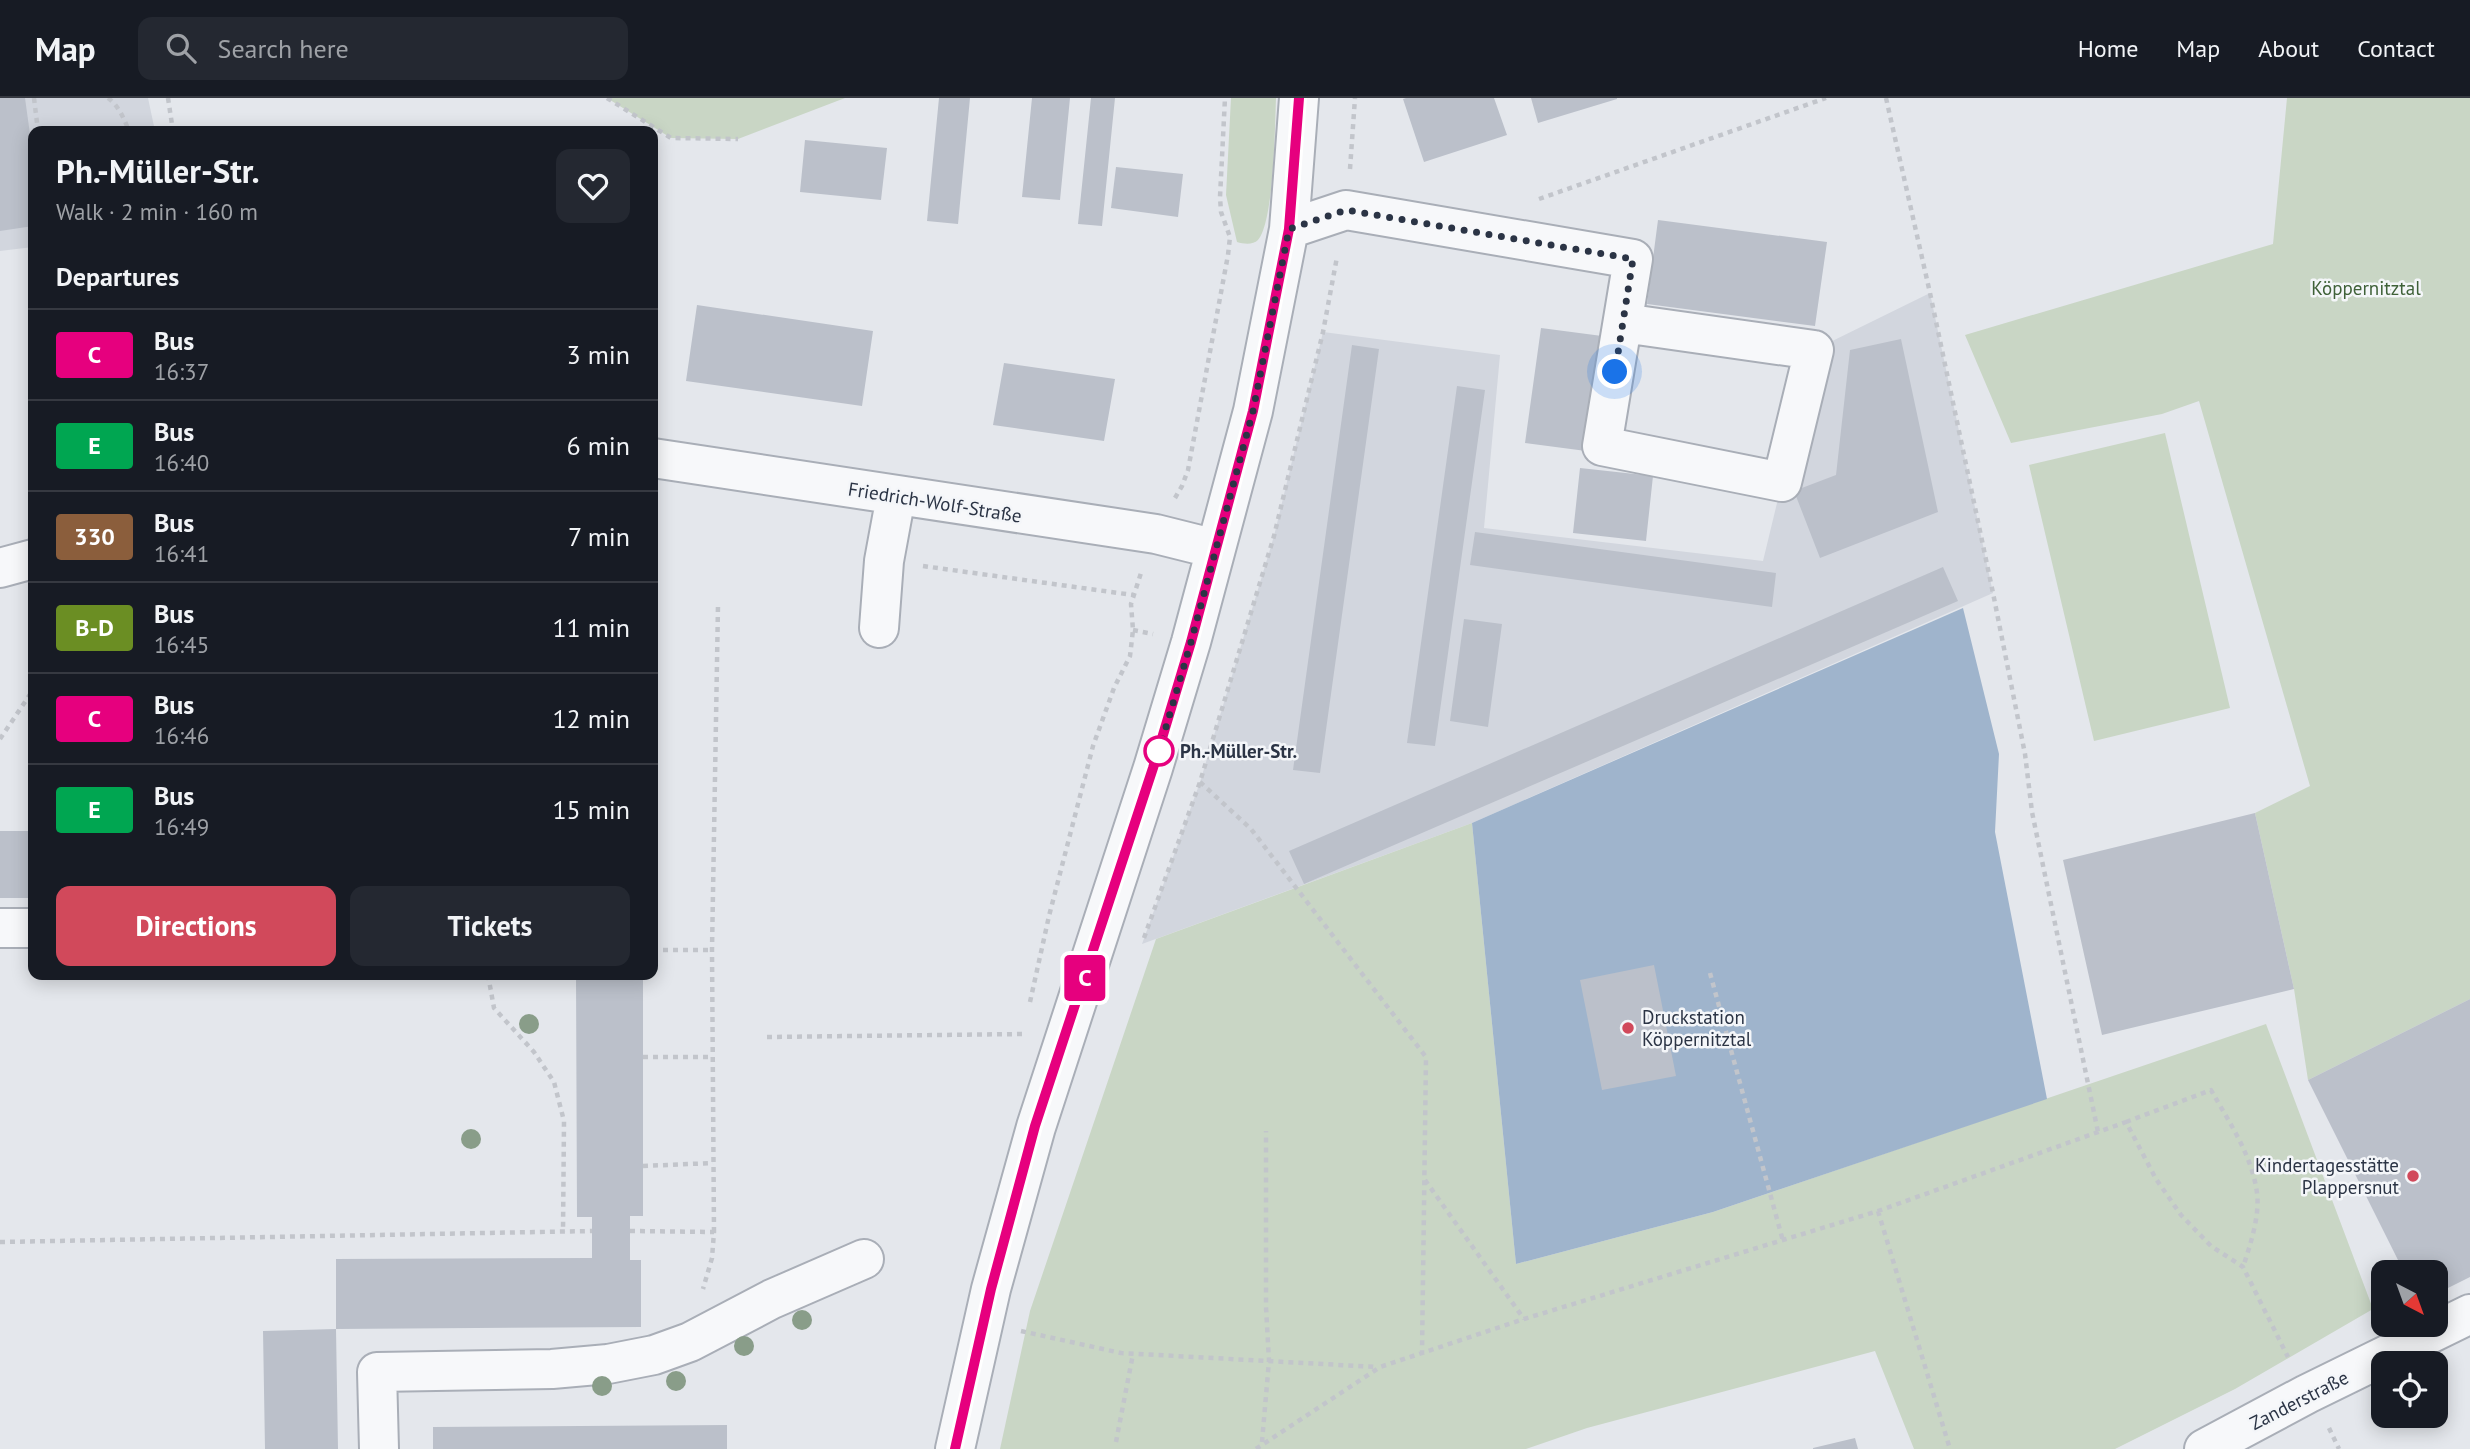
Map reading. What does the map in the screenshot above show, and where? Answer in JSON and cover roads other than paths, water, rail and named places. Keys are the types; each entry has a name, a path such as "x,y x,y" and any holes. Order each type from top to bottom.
{"street":[{"path":"955,1449 991,1289 1035,1126 1153,768 1191,642 1253,411 1289,229 1299,98"},
{"path":"1289,229 1346,210 1633,259 1602,446 1782,482 1814,350 1623,323"},
{"name":"Friedrich-Wolf-Straße","path":"658,459 1156,534 1216,549"},
{"path":"879,628 884,561 896,496"},
{"path":"0,568 28,560"},
{"path":"0,928 28,928"},
{"path":"379,1449 377,1372 552,1369 608,1364 654,1355 690,1342 772,1299 864,1259"},
{"name":"Zanderstraße","path":"2204,1449 2307,1394 2470,1314"}],"water":[{"path":"1963,608 1999,754 1995,832 2047,1099 1713,1212 1516,1264 1472,823"}],"place":[{"name":"Ph.-Müller-Str.","path":"1159,751"},
{"name":"Druckstation Köppernitztal","path":"1628,1028"},
{"name":"Kindertagesstätte Plappersnut","path":"2413,1176"}],"park label":[{"name":"Köppernitztal","path":"2366,288"}]}
